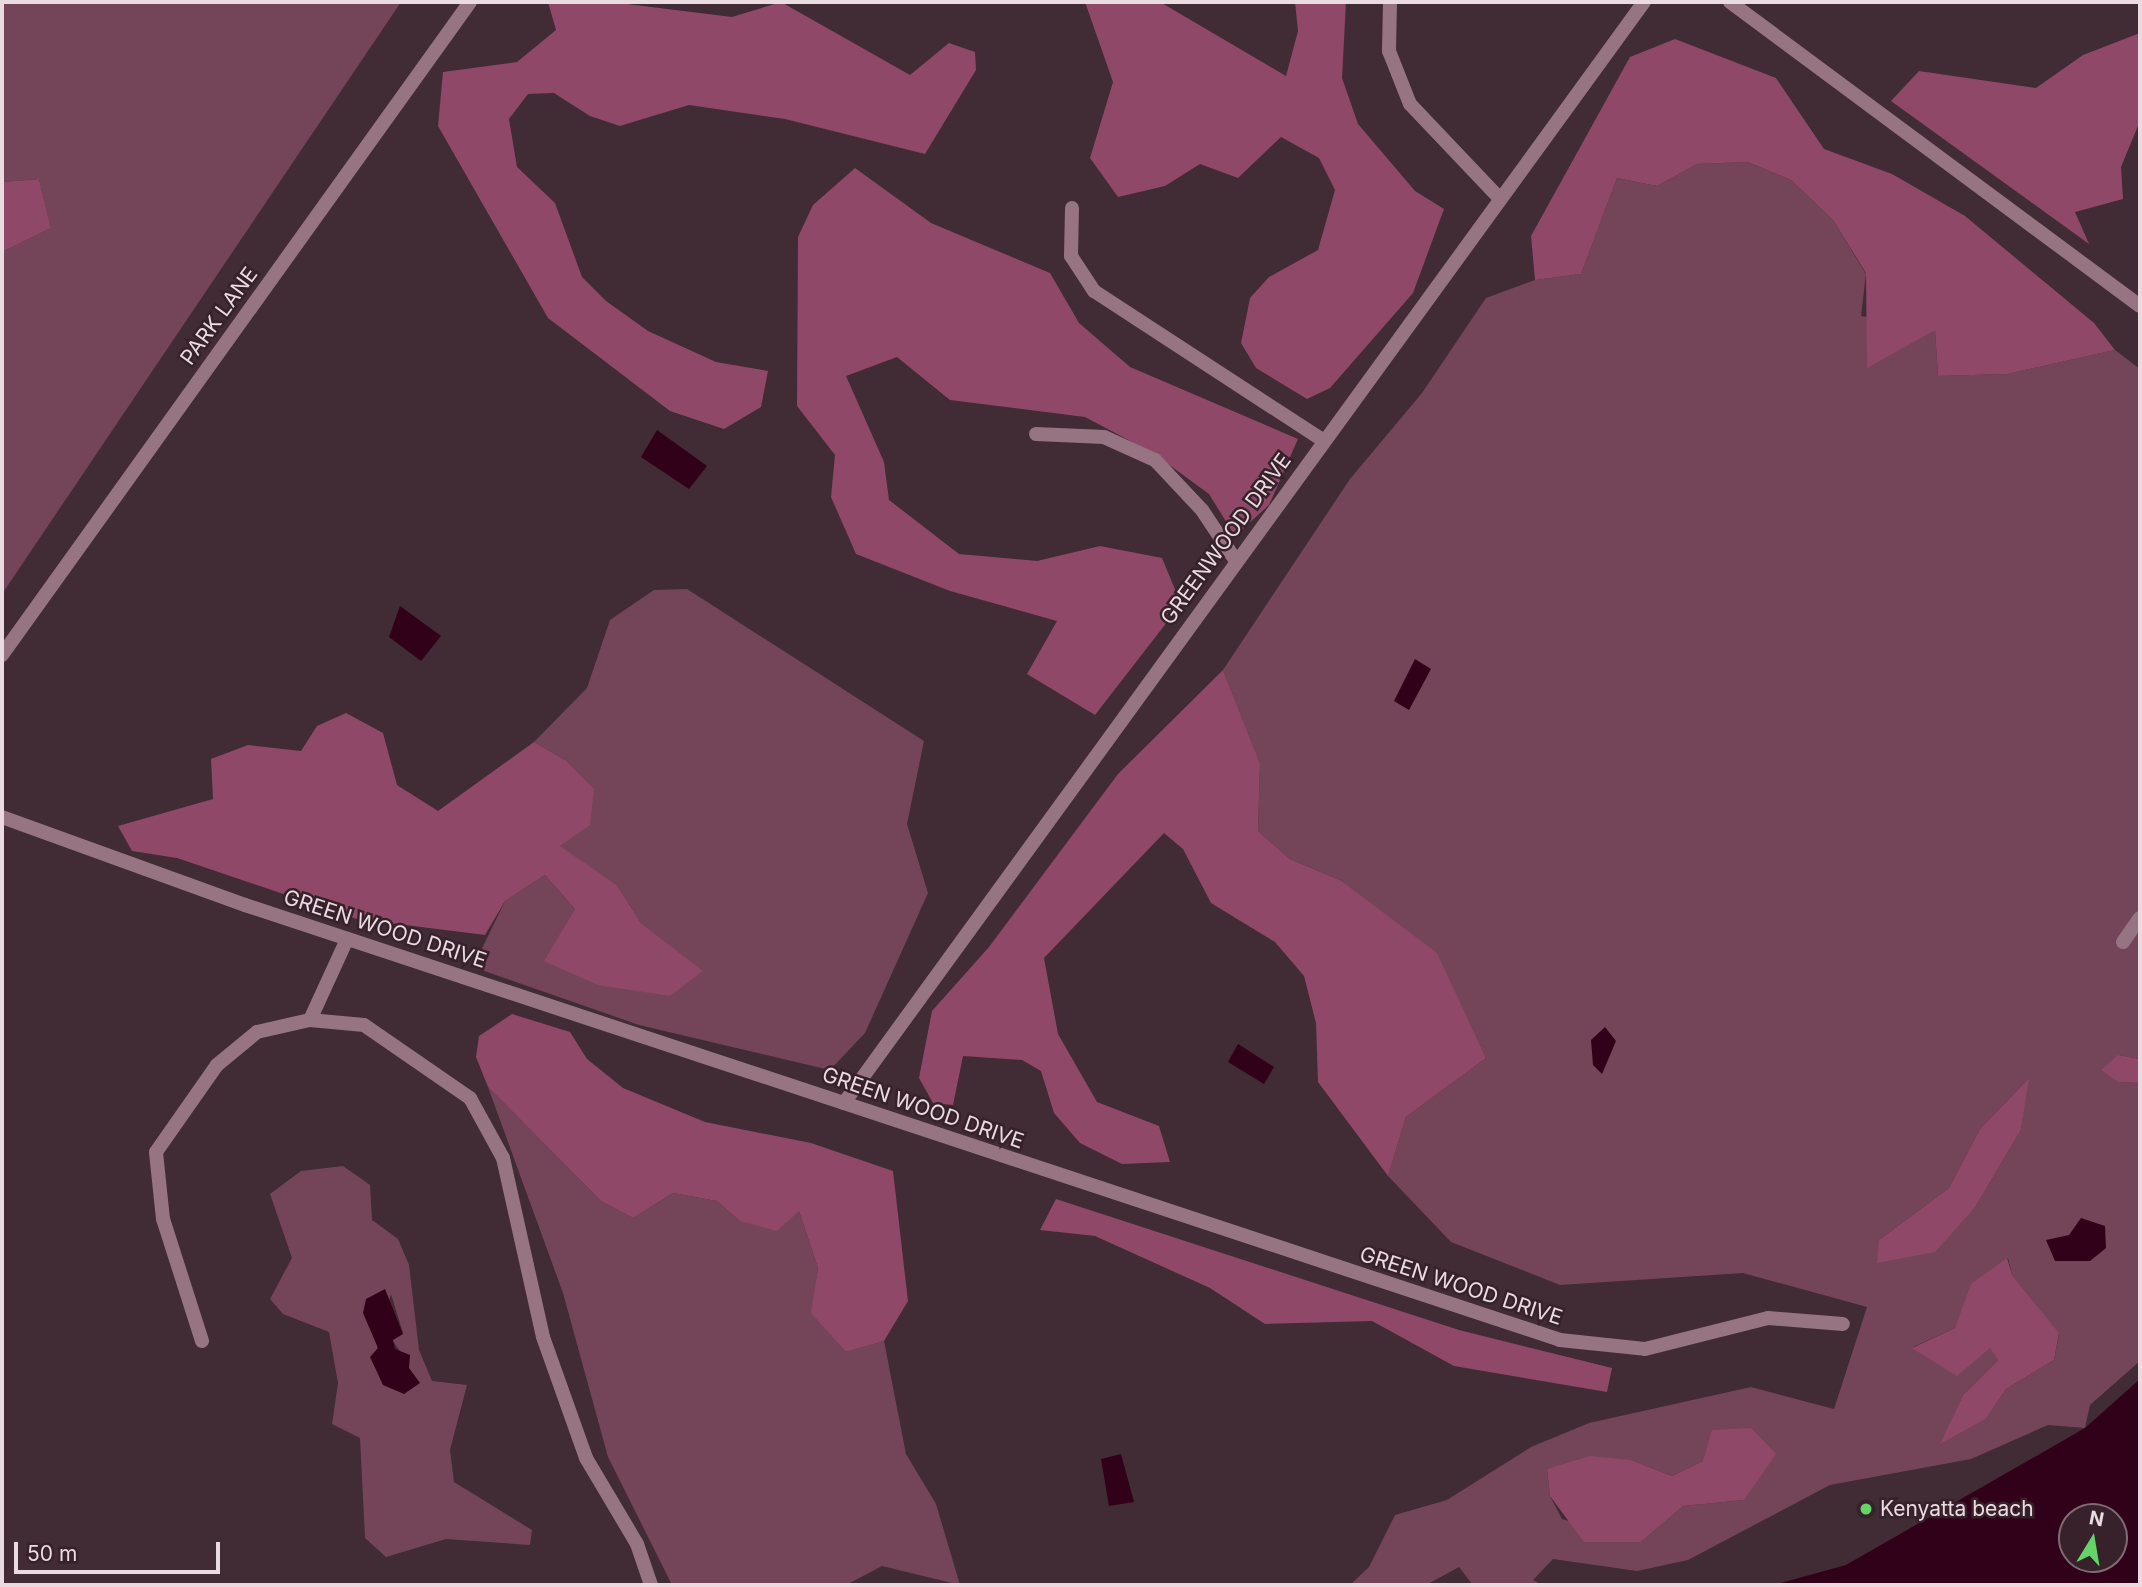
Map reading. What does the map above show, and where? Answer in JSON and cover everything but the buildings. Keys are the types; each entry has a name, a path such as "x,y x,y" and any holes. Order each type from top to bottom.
{"street":[{"name":"PARK LANE","path":"2,655 470,2"},
{"path":"1390,2 1389,51 1410,104 1500,199"},
{"name":"GREENWOOD DRIVE","path":"844,1103 1644,2"},
{"path":"1730,2 2140,306"},
{"path":"1072,208 1071,256 1094,291 1324,441"},
{"path":"1036,434 1104,438 1155,460 1202,510 1236,561"},
{"name":"GREEN WOOD DRIVE","path":"2,817 347,939 1560,1340 1645,1349 1768,1318 1843,1324"},
{"path":"2123,942 2140,918"},
{"path":"310,1020 347,939"},
{"path":"202,1340 163,1219 156,1152 217,1065 257,1032 310,1020 364,1025 470,1098 503,1158 543,1338 586,1458 638,1544 650,1585"}],"shaded area":[{"path":"2,2 401,2 2,594 2,252 51,228 39,179 2,182"},
{"path":"548,2 611,2 732,17 781,2 910,75 949,43 975,52 976,70 925,154 785,119 689,105 620,126 590,116 554,93 528,94 509,119 517,167 555,203 582,277 606,301 648,331 716,362 768,371 761,407 724,429 670,411 548,318 438,126 443,72 517,62 556,30"},
{"path":"1085,2 1160,2 1286,76 1298,31 1295,2 1346,2 1342,78 1358,124 1415,191 1444,209 1413,293 1330,388 1307,399 1256,368 1241,343 1250,298 1269,277 1318,250 1335,190 1319,158 1281,137 1238,178 1200,164 1165,186 1118,197 1090,158 1113,82"},
{"path":"2140,33 2140,121 2121,167 2123,199 2075,212 2089,244 1891,101 1919,71 2036,88 2083,55"},
{"path":"1675,39 1776,78 1824,149 1892,174 1965,216 2094,323 2115,350 2007,374 1938,376 1935,330 1867,368 1866,273 1833,220 1791,180 1748,162 1697,164 1657,186 1617,178 1581,274 1535,280 1531,236 1630,57"},
{"path":"1748,162 1791,180 1833,220 1866,274 1861,316 1935,330 1938,376 2007,374 2115,350 2140,369 2140,1059 2118,1055 2118,1082 2140,1083 2140,1361 2090,1405 2085,1428 2048,1425 1971,1459 1830,1485 1688,1560 1637,1571 1553,1559 1533,1580 1542,1585 1473,1585 1459,1567 1426,1585 1350,1585 1369,1567 1395,1515 1447,1500 1531,1447 1589,1423 1751,1387 1834,1409 1867,1307 1743,1273 1560,1285 1451,1242 1388,1176 1406,1117 1486,1058 1436,953 1342,881 1290,859 1258,831 1260,763 1223,670 1350,479 1422,393 1486,298 1535,280 1581,274 1617,178 1657,186 1697,164","holes":["2028,1079 2021,1130 1976,1206 1879,1240 1949,1188 1980,1129","2008,1258 2012,1275 2059,1334 2054,1360 2006,1389 1986,1419 1941,1443 1963,1395 1998,1360 1990,1347 1913,1347 1955,1328","1631,1460 1672,1476 1703,1461 1744,1500 1683,1506 1641,1542 1562,1519 1550,1496 1547,1469"]},
{"path":"855,168 931,223 1050,273 1079,323 1130,367 1298,439 1269,505 1235,536 1209,494 1153,453 1085,417 950,400 897,357 846,376 884,462 889,500 959,554 1037,561 1100,546 1162,558 1181,604 1095,715 1027,674 1057,621 950,591 856,554 831,497 835,455 797,406 798,237 813,205"},
{"path":"39,179 51,228 2,252 2,182"},
{"path":"657,430 707,466 689,489 641,457"},
{"path":"687,589 924,741 907,824 928,893 865,1033 830,1070 639,1025 473,967 505,901 545,875 575,909 545,961 702,971 641,923 617,885 559,846 565,760 534,742 587,688 610,620 654,590"},
{"path":"400,606 441,636 421,661 389,637"},
{"path":"1415,659 1431,669 1409,710 1394,701"},
{"path":"1223,670 1260,763 1258,831 1290,859 1342,881 1437,953 1486,1058 1406,1117 1388,1176 1318,1082 1316,1023 1304,976 1275,942 1211,903 1183,849 1164,833 1044,958 1058,1034 1097,1102 1159,1126 1170,1162 1122,1164 1080,1143 1054,1113 1041,1071 1022,1060 963,1056 953,1105 933,1103 919,1078 932,1011 989,947 1118,774"},
{"path":"346,713 383,733 397,785 438,811 534,742 565,760 594,789 590,825 560,846 617,885 641,923 703,971 670,996 598,985 544,961 575,909 545,875 505,901 485,935 357,919 177,858 132,851 118,826 213,799 211,759 248,745 301,751 317,726"},
{"path":"512,1014 570,1032 587,1059 623,1088 705,1122 811,1143 893,1171 908,1301 884,1341 846,1352 811,1313 818,1268 799,1211 777,1231 740,1221 717,1201 673,1193 633,1218 601,1201 488,1087 476,1057 479,1036"},
{"path":"1605,1027 1616,1041 1602,1074 1593,1065 1591,1040"},
{"path":"1238,1044 1274,1067 1264,1084 1228,1062"},
{"path":"2118,1055 2140,1059 2140,1083 2118,1082 2101,1070"},
{"path":"2029,1078 2021,1130 1976,1206 1935,1252 1877,1263 1879,1240 1949,1188 1980,1129"},
{"path":"488,1087 601,1201 633,1218 673,1193 717,1201 740,1221 799,1211 818,1268 812,1313 846,1352 884,1341 906,1454 936,1504 960,1585 882,1566 846,1585 672,1585 608,1457 563,1293"},
{"path":"343,1166 370,1185 372,1220 398,1239 409,1265 419,1350 432,1381 467,1385 450,1450 454,1482 532,1530 530,1545 446,1539 386,1557 365,1538 360,1438 332,1424 338,1383 329,1332 283,1314 270,1299 292,1258 270,1194 301,1171","holes":["391,1294 403,1333 392,1340 408,1362 410,1388 383,1385 379,1371 377,1340"]},
{"path":"1056,1199 1459,1330 1612,1368 1607,1392 1454,1366 1372,1321 1265,1324 1210,1288 1095,1236 1040,1230"},
{"path":"2081,1218 2105,1226 2106,1248 2090,1261 2055,1261 2046,1240 2069,1235"},
{"path":"2007,1258 2012,1275 2059,1333 2054,1360 2006,1389 1986,1419 1940,1444 1963,1395 1998,1360 1990,1348 1957,1376 1912,1348 1955,1328 1971,1284"},
{"path":"385,1289 403,1334 393,1340 395,1349 410,1355 409,1368 420,1383 404,1394 383,1385 370,1357 378,1348 363,1313 366,1299"},
{"path":"2140,1379 2140,1585 1773,1585 1846,1565 2085,1428"},
{"path":"1751,1428 1776,1454 1744,1500 1683,1506 1641,1542 1584,1542 1550,1496 1547,1469 1590,1456 1631,1460 1672,1476 1703,1461 1712,1430"},
{"path":"1121,1454 1134,1502 1109,1506 1101,1459"}],"place":[{"name":"Kenyatta beach","path":"1866,1509"}]}
